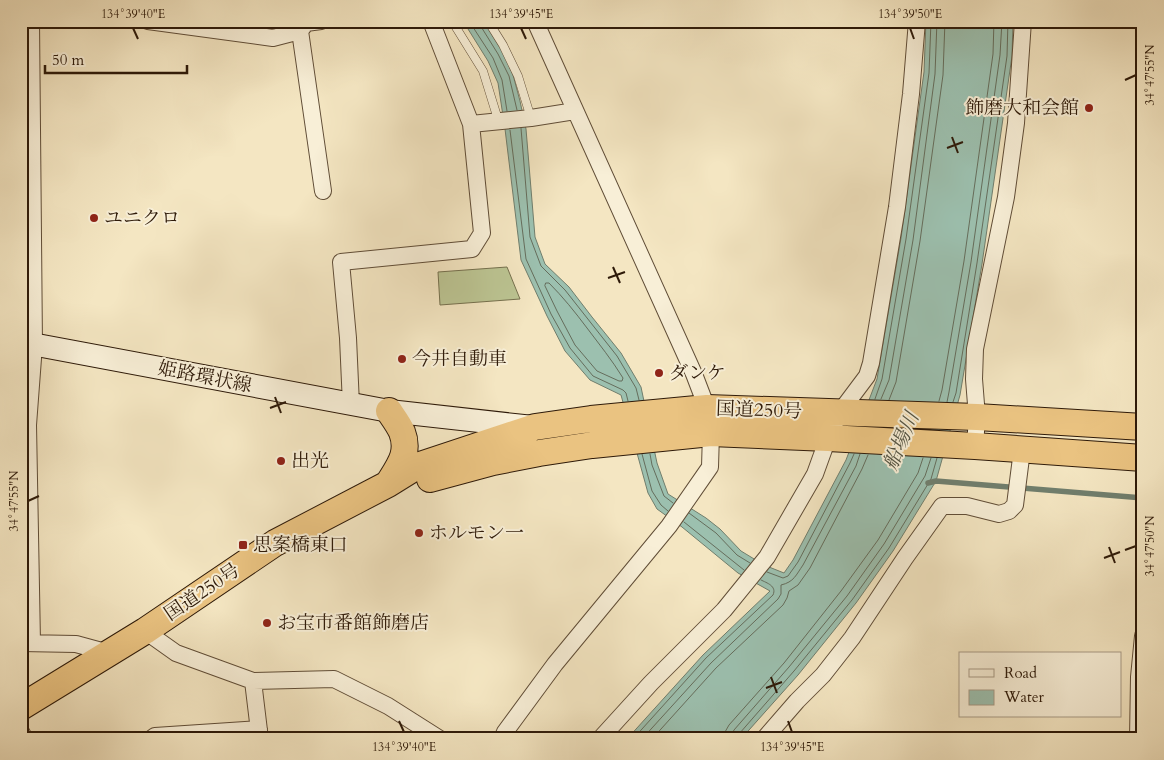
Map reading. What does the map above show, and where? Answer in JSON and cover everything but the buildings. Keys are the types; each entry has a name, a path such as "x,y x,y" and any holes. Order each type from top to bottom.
{"highway":[{"name":"国道250号","path":"21,707 145,631 275,543 388,484 417,466 535,427 591,419 707,408 977,417 1143,427"},
{"path":"388,484 402,462 405,449 402,431 389,411"},
{"name":"国道250号","path":"388,484 416,483 493,462 539,453 592,445 699,435 828,438 1143,458"}],"main road":[{"name":"姫路環状線","path":"28,343 352,405 389,411 535,427"},
{"name":"姫路環状線","path":"389,411 539,453"}],"street":[{"path":"31,21 28,343 24,425 27,643 76,644 109,652"},
{"path":"148,21 273,38 300,31 306,23 321,21"},
{"path":"352,405 341,262 472,249 482,233 472,124 431,21"},
{"path":"502,739 505,732 555,664 669,526 710,467 699,435 707,408 694,374 535,21"},
{"path":"600,739 651,683 724,610 767,558 815,474 840,412 866,376 871,363 897,207 917,21"},
{"path":"975,446 977,417 974,379 976,349 1006,197 1016,123 1023,21"},
{"path":"300,31 323,191"},
{"path":"472,124 575,111"},
{"path":"764,739 823,675 852,638 942,506 967,506 999,514 1009,511 1015,505 1022,450"},
{"path":"145,631 176,653 253,682 334,679 388,706 440,739"},
{"path":"1138,739 1139,677 1143,636"},
{"path":"151,739 155,736 260,734 253,682"},
{"path":"21,732 25,739"}],"lane":[{"path":"452,21 483,71 496,113"},
{"path":"488,21 503,45 518,76 531,118"}],"shaded area":[{"path":"507,267 520,299 440,305 438,272"}],"water":[{"name":"船場川","path":"463,21 484,21 503,51 513,75 526,129 535,237 545,264 569,287 621,353 641,387 657,463 668,494 706,518 720,529 741,551 764,565 784,573 793,560 846,460 877,379 901,238 924,72 926,21 1013,21 1012,56 982,264 960,395 936,481 893,551 856,603 798,675 741,739 627,739 703,655 770,591 738,573 657,509 648,493 621,395 590,380 565,351 521,260 498,83 488,61"}],"waterway":[{"path":"928,483 936,481 1143,498"}],"place":[{"name":"飾磨大和会館","path":"1089,108"},
{"name":"ユニクロ","path":"94,218"},
{"name":"今井自動車","path":"402,359"},
{"name":"ダンケ","path":"659,373"},
{"name":"出光","path":"281,461"},
{"name":"ホルモン一","path":"419,533"},
{"name":"思案橋東口","path":"243,545"},
{"name":"お宝市番館飾磨店","path":"267,623"}]}
